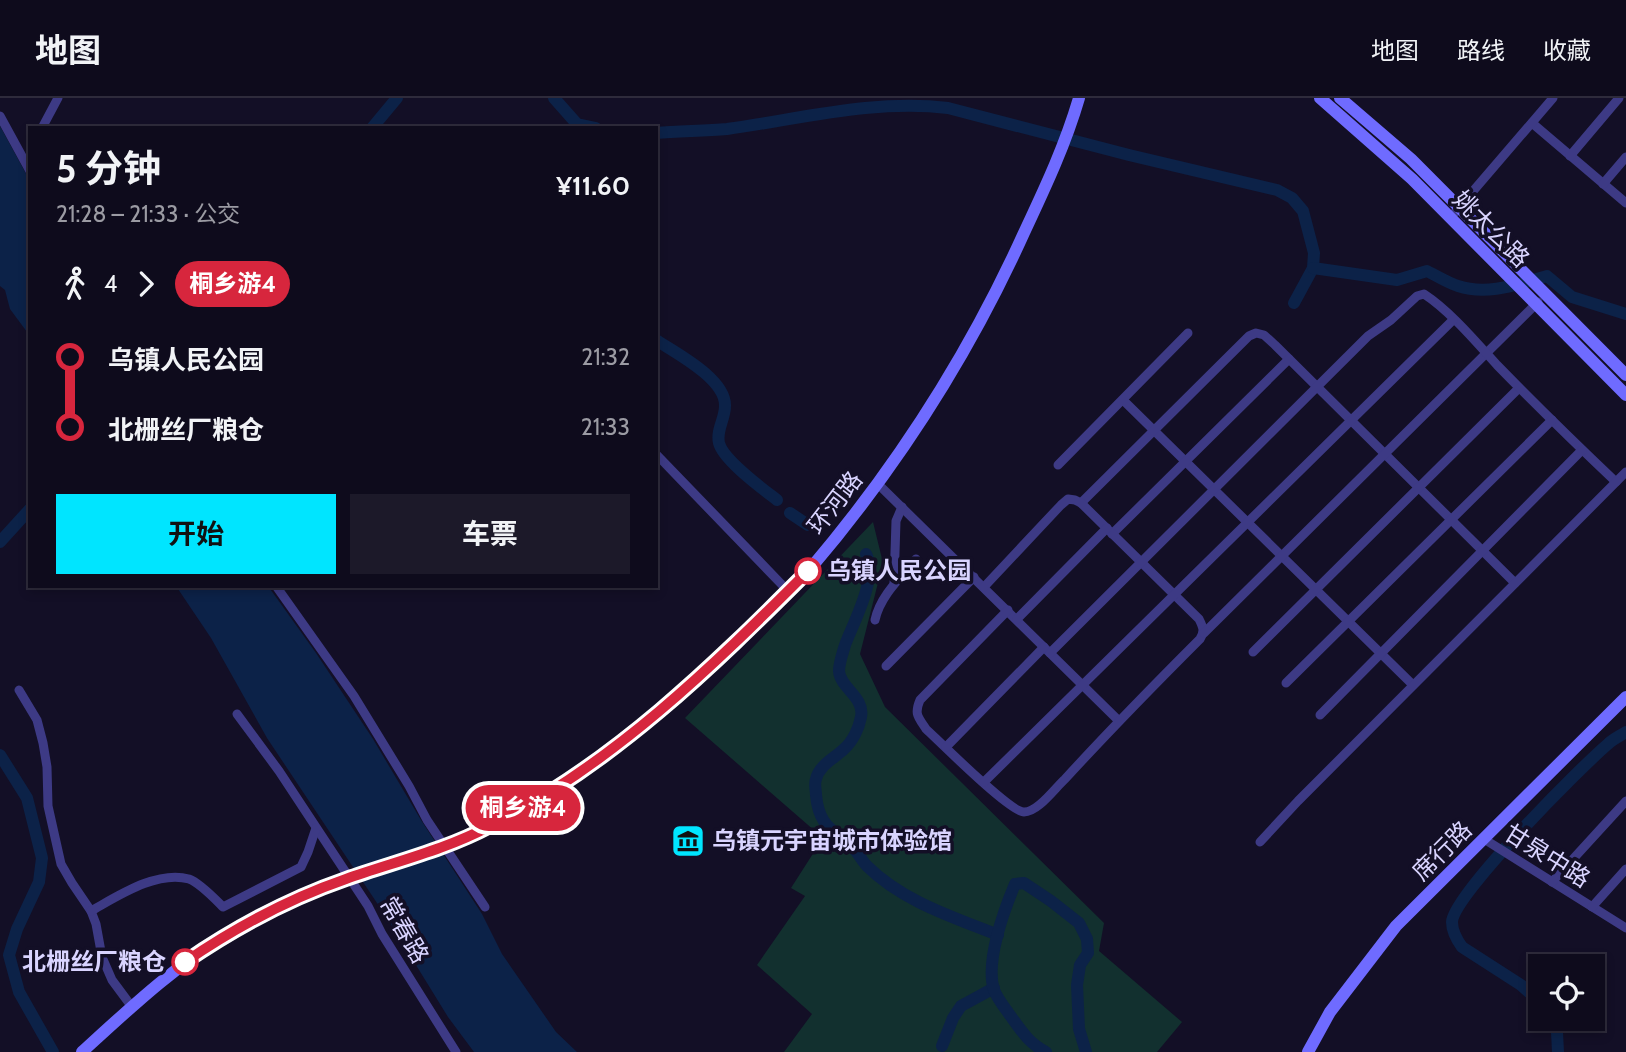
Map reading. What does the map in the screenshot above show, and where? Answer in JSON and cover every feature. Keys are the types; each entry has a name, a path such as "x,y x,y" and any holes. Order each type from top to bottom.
{"street":[{"path":"43,126 58,98"},
{"name":"环河路","path":"82,1052 182,964 237,928 343,880 451,844 490,827 527,805 611,750 697,679 754,626 808,571 916,430 992,300 1061,152 1079,98"},
{"name":"环河路","path":"1070,127 1084,98"},
{"name":"姚太公路","path":"1320,98 1517,267 1540,300 1626,395"},
{"name":"姚太公路","path":"1340,98 1411,159 1498,267 1626,375"},
{"path":"1455,213 1553,98"},
{"path":"1570,156 1619,98"},
{"path":"0,116 28,168"},
{"path":"1532,123 1626,203"},
{"path":"24,162 28,155"},
{"path":"1603,184 1626,157"},
{"path":"946,747 1141,562 1368,336 1391,320 1417,296 1424,294 1432,299 1616,482"},
{"path":"1008,610 920,700 916,709 926,729 1016,810 1024,812 1034,810 1203,633 1540,300"},
{"path":"984,782 1453,320"},
{"path":"1058,465 1188,333"},
{"path":"1081,503 1249,336 1256,333 1264,335 1289,359 1515,583"},
{"path":"1017,619 1186,462 1289,359"},
{"path":"1252,652 1520,388"},
{"path":"1123,400 1413,685"},
{"path":"1286,682 1552,421"},
{"path":"1320,715 1582,450"},
{"path":"658,456 788,591"},
{"path":"1260,842 1626,472"},
{"path":"877,483 1119,721"},
{"path":"984,587 1061,505 1068,499 1074,500 1081,503 1199,619 1203,633"},
{"path":"894,584 896,521 902,507"},
{"path":"875,620 877,610 894,584 916,559"},
{"path":"886,666 974,577"},
{"path":"277,588 354,696 427,820 485,907"},
{"path":"19,690 37,720 43,743 48,806 61,864 91,911 102,957 112,980 132,1007"},
{"name":"席行路","path":"1308,1052 1330,1012 1396,926 1489,842 1626,697"},
{"name":"常春路","path":"237,714 279,771 368,906 398,961 456,1052"},
{"path":"1552,881 1626,801"},
{"path":"91,911 140,884 170,877 191,880 223,907 301,867 316,828"},
{"name":"甘泉中路","path":"1489,842 1626,928"},
{"path":"1591,907 1626,869"}],"green space":[{"path":"873,522 883,563 860,654 885,707 1104,923 1099,951 1182,1022 1157,1052 784,1052 812,1014 757,965 805,896 791,888 823,838 685,718"}],"water":[{"path":"0,126 28,177 28,333 10,309 5,290 0,286"},
{"path":"177,588 269,588 373,739 482,914 502,954 556,1032 577,1052 474,1052 448,1017 387,918 267,738 211,638"}],"waterway":[{"path":"374,126 397,98"},
{"path":"554,98 577,124 586,126"},
{"path":"658,133 727,129 865,108 948,108 1277,190 1292,198 1303,211 1314,253 1313,268 1294,303"},
{"path":"1313,268 1397,280 1427,271 1454,285 1480,290 1503,288 1547,276 1572,297 1626,314"},
{"path":"658,341 687,359 717,386 725,406 719,434 722,450 744,474 777,500"},
{"path":"0,542 28,511"},
{"path":"790,513 808,525"},
{"path":"866,554 869,564 867,587 845,645 839,671 843,683 859,704 861,717 850,742 824,766 815,781 820,815 867,866 896,889 929,907 998,935"},
{"path":"1528,991 1462,947 1452,922 1473,886 1521,831 1594,757 1626,732"},
{"path":"0,755 27,798 42,858 39,882 17,929 9,955 19,992 53,1052"},
{"path":"1046,1052 1019,1028 994,990 994,951 1015,884 1024,883 1051,901 1079,923 1087,939 1088,953 1080,965 1077,985 1079,1029 1086,1052"},
{"path":"942,1046 961,1006 994,988"},
{"path":"1557,1031 1558,1052"}],"bus line":[{"name":"桐乡游4","path":"185,962 237,928 293,900 343,880 451,844 490,827 577,774 687,688 808,571"}],"place":[{"name":"乌镇人民公园","path":"808,571"},
{"name":"乌镇元宇宙城市体验馆","path":"688,841"},
{"name":"北栅丝厂粮仓","path":"185,962"}]}
